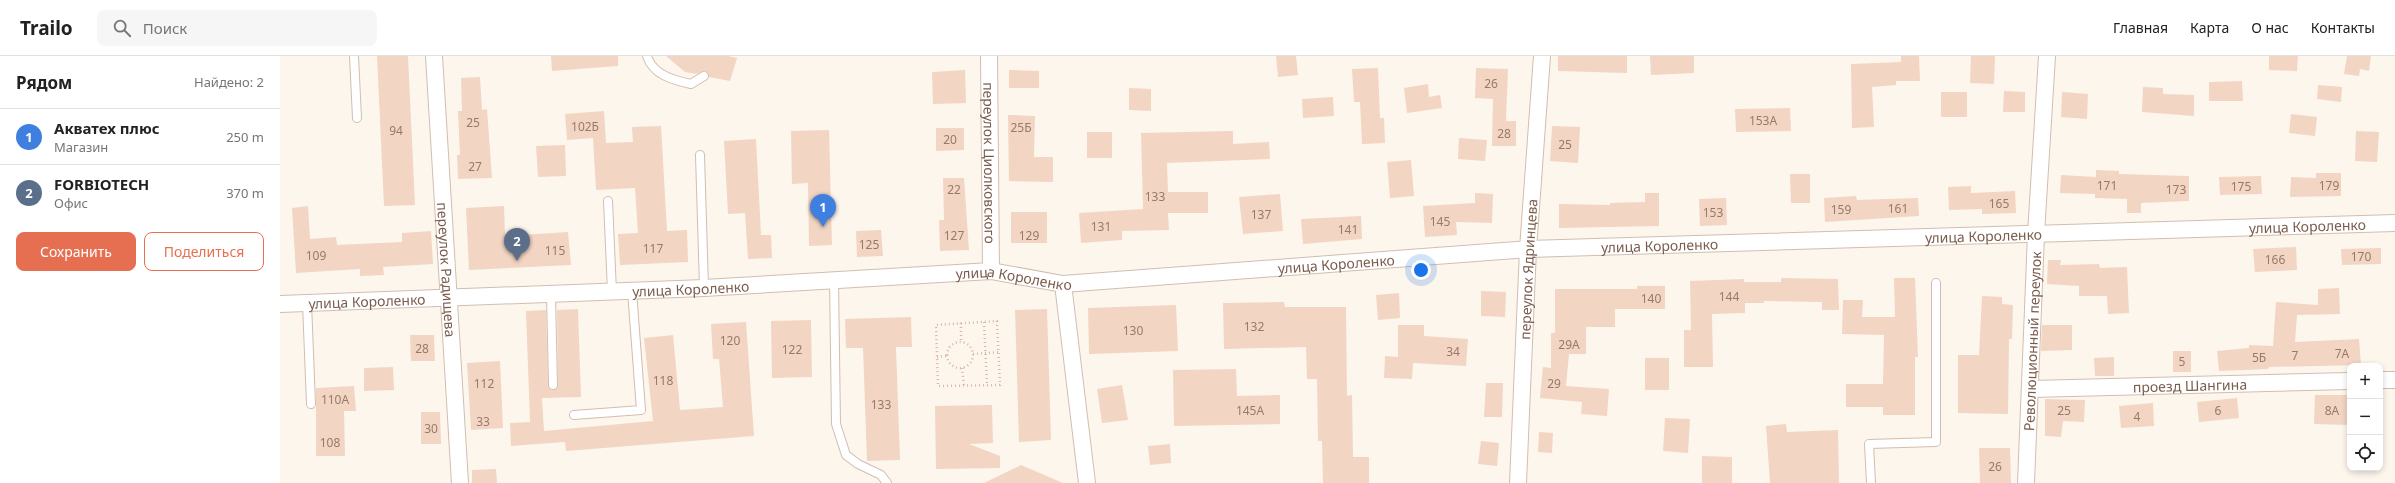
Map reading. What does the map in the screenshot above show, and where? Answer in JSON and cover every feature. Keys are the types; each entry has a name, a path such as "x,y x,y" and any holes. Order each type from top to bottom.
{"street":[{"name":"переулок Радищева","path":"434,56 460,483"},
{"name":"переулок Циолковского","path":"988,56 991,271"},
{"name":"переулок Ядринцева","path":"1518,483 1528,249 1542,56"},
{"name":"Революционный переулок","path":"2026,483 2036,234 2047,56"},
{"name":"улица Короленко","path":"280,304 449,299 704,288 991,271 1063,284 1528,249 2395,223"},
{"path":"1063,284 1087,483"},
{"path":"2383,380 2395,380"},
{"name":"проезд Шангина","path":"2030,389 2347,381"}],"lane":[{"path":"354,56 357,118"},
{"path":"647,56 649,64 668,79 691,84 704,76"},
{"path":"700,155 704,288"},
{"path":"608,201 612,292"},
{"path":"834,280 836,424 846,455 858,464 881,475 887,483"},
{"path":"1871,483 1869,444 1936,442 1936,283"},
{"path":"574,415 641,410 632,291"},
{"path":"551,294 553,385"},
{"path":"307,303 311,404"}],"path":[{"path":"997,321 1000,385 938,386 936,325 961,323 997,321"},
{"path":"984,322 987,385"},
{"path":"961,323 961,341"},
{"path":"961,341 969,345 973,354 972,361 962,368 952,366 947,356 950,346 961,341"},
{"path":"973,354 998,352"},
{"path":"937,357 947,356"},
{"path":"962,368 964,385"}],"building":[{"path":"377,56 408,56 415,205 384,206"},
{"path":"551,56 618,56 618,66 552,71"},
{"path":"666,56 728,56 737,58 730,81 709,77 708,73 704,71 696,74 685,72"},
{"path":"1276,56 1296,56 1298,75 1278,77"},
{"path":"1558,56 1627,56 1627,73 1558,71"},
{"path":"1650,56 1694,56 1694,73 1651,75"},
{"path":"1901,56 1919,56 1920,81 1896,81 1896,85 1872,87 1874,127 1852,128 1851,64 1901,62"},
{"path":"1971,56 1995,56 1994,84 1970,83"},
{"path":"2269,56 2298,56 2297,71 2269,70"},
{"path":"2347,56 2371,56 2369,71 2360,69 2359,76 2344,74"},
{"path":"1378,68 1380,118 1384,118 1385,143 1362,144 1360,102 1354,102 1352,69"},
{"path":"1476,68 1508,69 1506,121 1516,121 1516,146 1492,146 1493,99 1475,98"},
{"path":"965,70 966,103 933,104 932,72"},
{"path":"1009,70 1039,71 1039,88 1009,88"},
{"path":"480,77 482,110 487,109 492,178 458,179 457,155 460,155 458,111 462,111 461,78"},
{"path":"2242,81 2243,101 2209,101 2209,82"},
{"path":"1428,84 1429,97 1440,95 1442,108 1407,113 1404,88"},
{"path":"2318,85 2342,87 2341,102 2317,99"},
{"path":"2143,87 2163,88 2163,94 2194,95 2194,116 2142,112"},
{"path":"1129,88 1151,89 1151,111 1129,110"},
{"path":"2004,91 2025,92 2025,112 2003,112"},
{"path":"1941,92 1967,92 1967,117 1941,117"},
{"path":"2062,92 2088,94 2087,119 2061,117"},
{"path":"1333,97 1334,116 1303,118 1302,99"},
{"path":"1790,108 1791,131 1736,132 1735,109"},
{"path":"604,111 606,143 633,142 632,127 661,126 667,231 687,230 688,262 620,265 618,234 638,233 635,188 596,190 593,138 567,140 565,114"},
{"path":"2291,114 2317,117 2315,136 2289,133"},
{"path":"1008,115 1035,116 1034,157 1053,157 1053,182 1009,181"},
{"path":"1552,126 1580,127 1578,163 1550,161"},
{"path":"936,128 964,128 964,150 936,151"},
{"path":"829,130 832,245 809,246 808,183 792,184 791,131"},
{"path":"1233,131 1233,144 1269,142 1270,159 1167,163 1168,192 1208,192 1208,213 1168,213 1169,230 1122,231 1122,240 1081,243 1079,213 1143,209 1141,133"},
{"path":"2356,131 2379,132 2377,162 2355,161"},
{"path":"1087,132 1112,132 1112,158 1087,158"},
{"path":"1459,138 1487,140 1485,161 1458,159"},
{"path":"756,139 761,235 771,235 772,258 748,259 745,213 728,214 724,141"},
{"path":"565,145 566,176 538,177 536,146"},
{"path":"1411,160 1414,196 1390,198 1387,162"},
{"path":"2096,170 2119,171 2119,174 2189,176 2189,201 2141,203 2141,213 2127,213 2127,199 2095,198 2095,194 2060,193 2061,175 2096,177"},
{"path":"2316,173 2341,173 2341,196 2290,197 2291,177 2316,178"},
{"path":"1790,174 1810,174 1810,203 1791,203"},
{"path":"2261,176 2262,194 2220,195 2219,177"},
{"path":"943,178 964,178 969,250 940,251 939,220 944,220"},
{"path":"1971,186 1971,193 2015,191 2016,213 1982,214 1982,209 1949,210 1948,187"},
{"path":"1475,193 1493,194 1492,223 1456,222 1457,235 1425,237 1423,206 1475,203"},
{"path":"1645,193 1659,193 1659,226 1559,228 1559,204 1610,205 1610,203 1645,202"},
{"path":"1280,194 1283,231 1243,234 1239,197"},
{"path":"1856,196 1857,200 1918,198 1919,216 1825,222 1824,198"},
{"path":"1726,198 1727,225 1700,226 1699,199"},
{"path":"308,206 310,239 336,237 337,245 402,242 402,233 431,231 433,264 383,267 384,275 360,276 360,269 296,273 292,208"},
{"path":"504,206 505,236 568,232 571,265 469,270 466,208"},
{"path":"1011,212 1047,212 1047,243 1011,243"},
{"path":"1361,216 1362,239 1303,244 1301,219"},
{"path":"881,230 883,256 857,257 856,231"},
{"path":"2296,247 2297,270 2255,272 2253,249"},
{"path":"2381,248 2381,264 2342,265 2341,249"},
{"path":"2048,260 2061,260 2060,265 2099,264 2100,268 2127,267 2129,313 2108,314 2107,296 2079,296 2079,286 2047,284"},
{"path":"1781,278 1838,279 1839,310 1822,310 1822,302 1764,301 1764,303 1745,303 1745,313 1712,314 1713,367 1684,367 1684,330 1691,330 1690,281 1744,279 1744,282 1781,282"},
{"path":"1894,278 1915,278 1918,357 1915,357 1915,415 1883,415 1883,407 1846,407 1846,384 1883,384 1884,335 1842,334 1843,300 1863,300 1862,317 1895,317"},
{"path":"1637,286 1665,286 1665,309 1615,309 1615,327 1586,327 1586,354 1569,354 1566,386 1609,389 1607,416 1581,414 1582,402 1540,398 1543,367 1551,368 1551,333 1555,333 1555,289 1637,289"},
{"path":"2339,288 2340,314 2297,315 2295,342 2359,339 2361,363 2347,363 2347,365 2269,367 2268,369 2219,371 2217,351 2249,348 2249,345 2273,346 2276,302 2318,305 2318,289"},
{"path":"1481,291 1506,292 1505,317 1481,316"},
{"path":"1399,293 1400,318 1378,320 1376,295"},
{"path":"1982,296 2002,297 2002,304 2013,305 2012,339 2009,339 2008,414 1958,413 1958,355 1979,355"},
{"path":"1284,302 1285,307 1346,307 1347,396 1352,395 1353,457 1369,457 1369,483 1323,483 1322,441 1318,441 1317,379 1307,379 1306,347 1224,349 1223,303"},
{"path":"1176,305 1178,351 1089,354 1088,308"},
{"path":"578,309 581,397 542,398 544,431 653,421 644,338 673,335 680,410 723,407 719,359 713,359 711,324 746,322 754,436 566,451 565,442 511,446 510,423 530,422 526,311 546,310 548,385 554,390 558,385 557,310"},
{"path":"1047,309 1051,440 1019,442 1015,310"},
{"path":"911,317 912,347 896,347 900,460 867,461 863,348 846,348 845,319"},
{"path":"811,320 812,377 772,378 771,321"},
{"path":"1398,325 1424,325 1424,336 1468,339 1466,366 1413,363 1412,379 1384,378 1385,356 1398,357"},
{"path":"2042,325 2072,325 2072,350 2041,351"},
{"path":"410,335 434,335 435,361 411,361"},
{"path":"2173,351 2191,351 2191,372 2173,372"},
{"path":"2114,357 2114,376 2095,376 2094,358"},
{"path":"1645,358 1669,358 1669,390 1645,390"},
{"path":"500,361 503,428 471,430 467,363"},
{"path":"393,367 394,390 364,391 364,368"},
{"path":"1236,369 1237,396 1280,395 1280,424 1174,426 1173,370"},
{"path":"1486,383 1503,383 1502,417 1484,417"},
{"path":"1122,385 1128,420 1102,423 1097,389"},
{"path":"354,386 356,411 344,411 345,456 316,456 316,388"},
{"path":"2315,395 2347,395 2347,425 2314,424"},
{"path":"2237,398 2239,418 2199,422 2197,402"},
{"path":"2045,399 2085,400 2084,422 2063,421 2061,437 2045,436"},
{"path":"2153,403 2154,426 2121,428 2119,406"},
{"path":"992,405 993,443 969,444 1000,456 1000,468 936,469 935,406"},
{"path":"421,412 440,412 441,444 421,444"},
{"path":"1665,418 1690,419 1688,453 1663,451"},
{"path":"1786,424 1787,432 1838,430 1839,483 1770,483 1766,426"},
{"path":"1539,432 1553,433 1552,453 1538,452"},
{"path":"1481,441 1499,443 1497,466 1478,464"},
{"path":"1170,444 1171,463 1150,465 1148,446"},
{"path":"1979,448 2010,448 2011,483 1980,483"},
{"path":"1702,456 1732,457 1732,483 1702,483"},
{"path":"1021,465 1063,483 984,483"},
{"path":"496,469 497,483 472,483 472,470"}],"place":[{"name":"Акватех плюс","path":"823,227"},
{"name":"FORBIOTECH","path":"517,261"}]}
